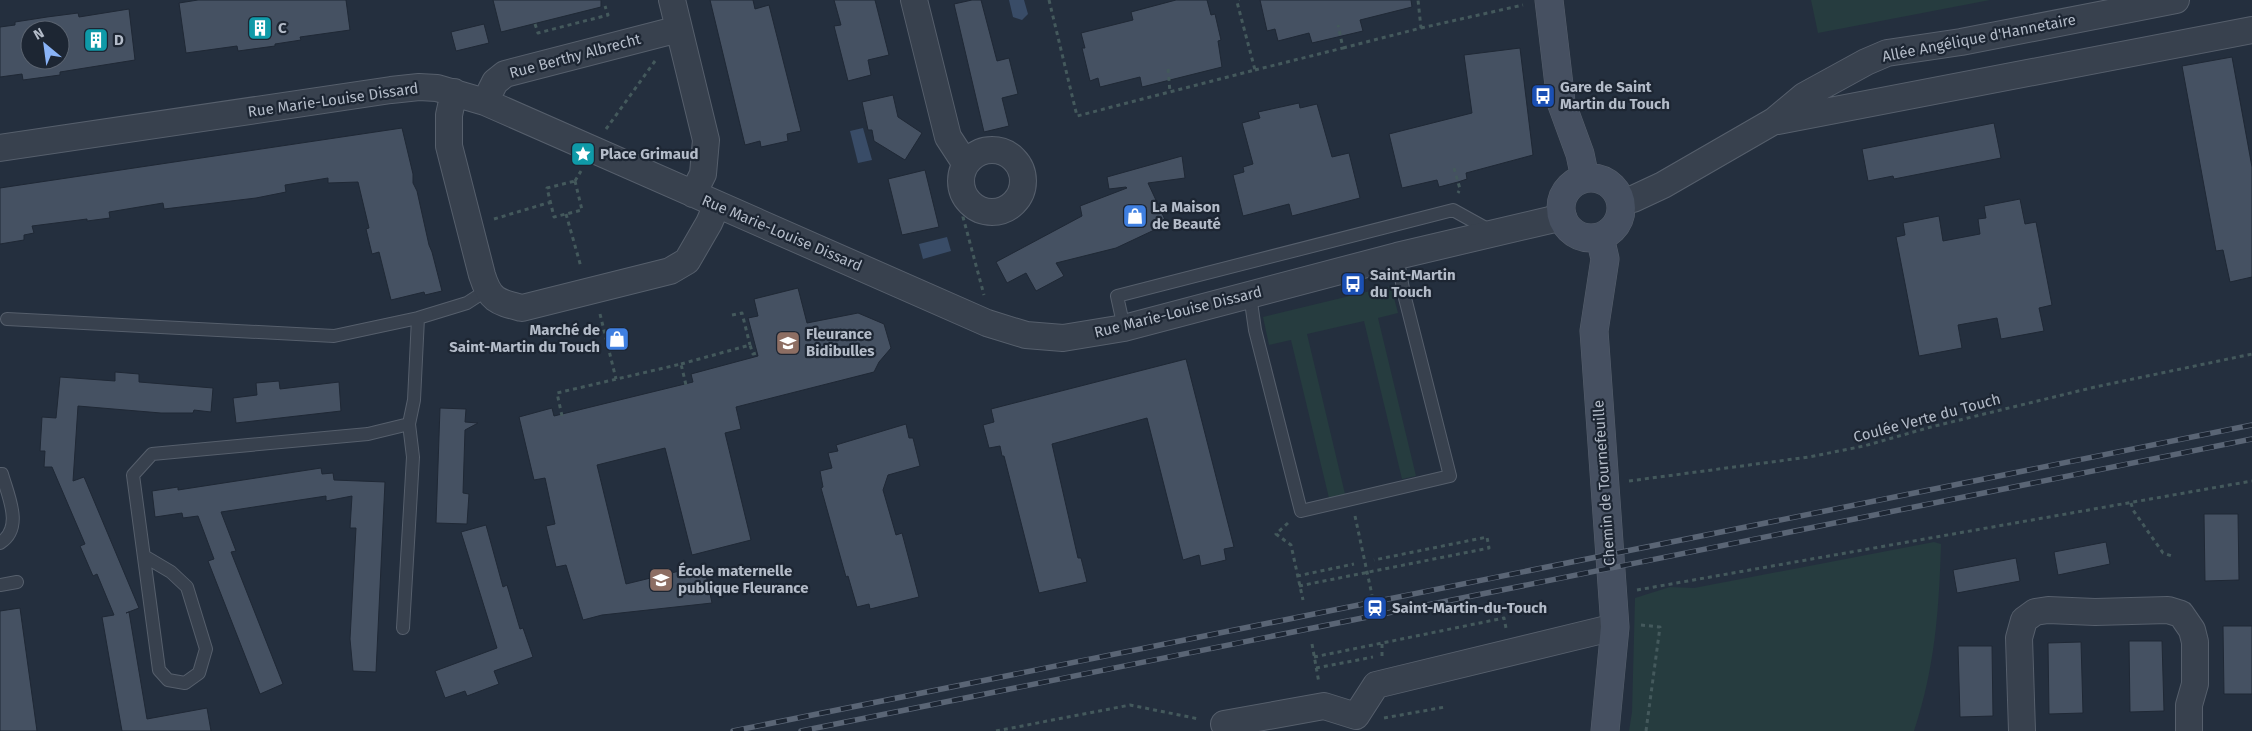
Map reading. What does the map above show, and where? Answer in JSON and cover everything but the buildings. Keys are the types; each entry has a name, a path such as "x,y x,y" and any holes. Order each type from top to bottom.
{"street":[{"path":"672,0 670,31 706,140 703,174 693,194"},
{"path":"914,0 948,137 966,163"},
{"name":"Allée Angélique d'Hannetaire","path":"1621,200 1633,199 1663,185 1774,121 1804,96 1866,62 1887,53 1961,42 2176,0"},
{"path":"1538,2 1562,102 1580,154 1585,178"},
{"path":"2112,12 2118,55"},
{"name":"Allée Angélique d'Hannetaire","path":"1774,121 2252,30"},
{"name":"Rue Berthy Albrecht","path":"486,102 495,82 505,74 670,31"},
{"name":"Rue Marie-Louise Dissard","path":"0,148 391,90 419,87 454,92 486,102 596,149 717,205 766,224 987,323 1026,335 1063,338 1124,328 1397,256 1562,217"},
{"path":"454,92 449,115 449,146 487,290 498,302 522,308 670,271 687,261 717,205"},
{"path":"1001,151 1012,157 1021,169 1022,190 1013,204 996,212 980,210 967,201 962,192 960,177 966,163 979,152 1001,151"},
{"path":"1585,178 1597,178 1607,182 1616,190 1621,200 1622,212 1618,223 1610,232 1600,237 1588,238 1577,234 1568,227 1562,217 1561,204 1565,192 1585,178"},
{"name":"Chemin de Tournefeuille","path":"1600,237 1605,259 1594,331 1603,482 1612,595 1626,625 1605,731"},
{"path":"2022,731 2019,638 2024,620 2035,612 2048,610 2095,612 2168,610 2181,614 2192,630 2195,642 2195,684 2189,705 2189,731"},
{"path":"1224,724 1324,706 1350,724 1376,685 1626,625"}],"lane":[{"path":"1124,328 1117,296 1453,210 1496,233"},
{"path":"1250,295 1255,330 1301,511 1450,476 1404,294 1397,256"},
{"path":"7,318 334,336 418,318 467,303 487,290"},
{"path":"403,628 412,457 409,424 414,400 418,318"},
{"path":"144,556 171,572 187,587 206,649 199,673 184,683 168,680 159,670 144,556 134,475 152,454 368,434 409,424"},
{"path":"0,543 9,538 14,523 1,472"},
{"path":"0,585 17,582"}],"path":[{"path":"1048,0 1077,116 1421,28 1538,2"},
{"path":"1239,0 1254,70"},
{"path":"1418,0 1421,28"},
{"path":"535,24 538,33 608,15 605,6"},
{"path":"1338,26 1343,48"},
{"path":"575,181 582,210 554,217 547,188 575,181 596,149 602,135 662,52 670,31"},
{"path":"1168,69 1170,92"},
{"path":"1454,168 1460,189"},
{"path":"967,201 964,217 984,294 987,323"},
{"path":"469,226 551,202"},
{"path":"732,315 742,313 753,354 757,353"},
{"path":"562,416 556,393 681,364 750,345"},
{"name":"Coulée Verte du Touch","path":"1603,482 1809,457 1864,446 1931,427 2095,387 2252,354"},
{"path":"681,364 686,385"},
{"path":"1612,595 2252,481"},
{"path":"2131,503 2133,510 2163,552 2172,556"},
{"path":"1301,511 1276,534 1291,545 1303,600"},
{"path":"1355,516 1372,595"},
{"path":"1299,586 1489,548 1487,537 1374,560"},
{"path":"1298,576 1354,564"},
{"path":"1314,657 1504,618 1506,629 1497,631"},
{"path":"1626,625 1660,627 1646,731"},
{"path":"1312,644 1318,674"},
{"path":"1316,668 1372,657"},
{"path":"996,731 1130,705 1224,724"}],"green space":[{"path":"1811,0 1990,0 1818,33"},
{"path":"1391,286 1398,313 1378,318 1416,476 1402,479 1364,321 1307,334 1345,494 1329,498 1291,340 1269,345 1263,317"},
{"path":"1934,542 1941,544 1935,639 1927,684 1914,731 1629,731 1632,712 1635,598 1670,587 1694,588"}],"water":[{"path":"1009,0 1024,0 1028,14 1022,20 1013,17"},
{"path":"863,128 872,160 858,163 850,131"},
{"path":"947,237 951,251 923,259 919,244"}],"railway":[{"path":"733,731 2252,425"},
{"path":"801,731 2252,439"}],"place":[{"name":"C","path":"260,28"},
{"name":"D","path":"96,40"},
{"name":"Gare de Saint Martin du Touch","path":"1543,96"},
{"name":"Place Grimaud","path":"583,154"},
{"name":"La Maison de Beauté","path":"1135,216"},
{"name":"Saint-Martin du Touch","path":"1353,284"},
{"name":"Marché de Saint-Martin du Touch","path":"617,339"},
{"name":"Fleurance Bidibulles","path":"788,343"},
{"name":"École maternelle publique Fleurance","path":"661,580"},
{"name":"Saint-Martin-du-Touch","path":"1375,608"}]}
